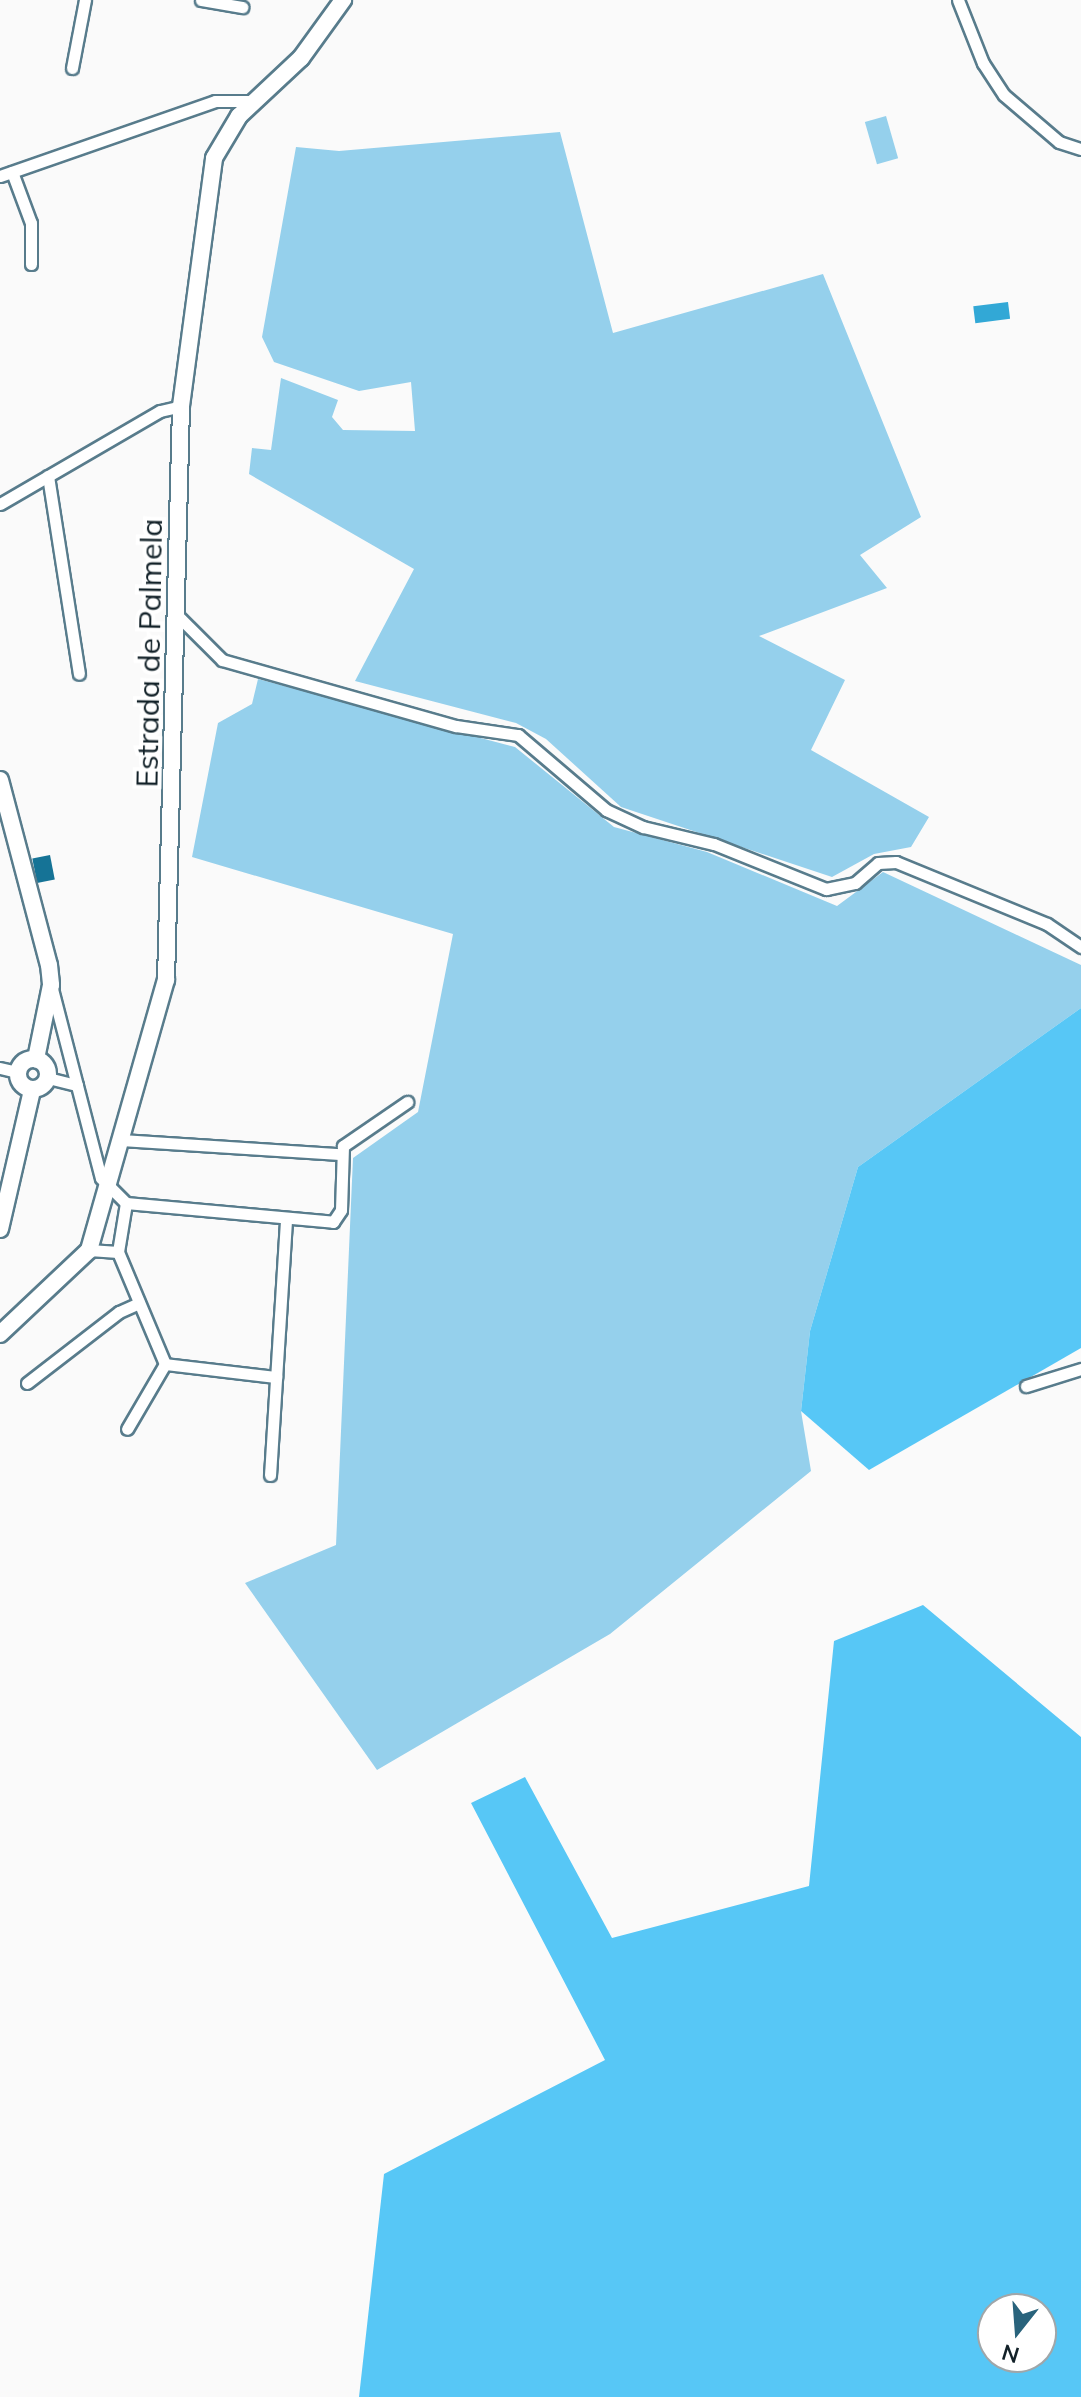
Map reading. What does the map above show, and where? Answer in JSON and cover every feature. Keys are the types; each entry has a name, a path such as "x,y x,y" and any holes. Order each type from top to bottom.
{"street":[{"path":"72,68 85,0"},
{"path":"201,0 242,7"},
{"name":"Estrada de Palmela","path":"89,1250 171,949 181,406 214,158 253,101 301,58 343,0"},
{"path":"958,0 983,63 1004,95 1059,142 1081,149"},
{"path":"31,264 31,223 6,174 215,101 253,101"},
{"path":"0,504 160,411 181,406"},
{"path":"48,476 79,674"},
{"path":"178,616 222,660 456,726 518,735 597,804 643,827 714,844 826,889 855,883 878,863 896,862 1047,924 1081,947"},
{"path":"0,780 106,1189 126,1203 333,1222 341,1210 340,1154 351,1139 407,1102"},
{"path":"17,1072 36,1059 51,985"},
{"path":"36,1059 47,1068 48,1078"},
{"path":"0,1068 17,1072 32,1090"},
{"path":"48,1078 77,1085"},
{"path":"0,1229 32,1090 48,1078"},
{"path":"121,1140 340,1154"},
{"path":"126,1203 118,1252 165,1364"},
{"path":"270,1475 286,1218"},
{"path":"0,1334 89,1250 118,1252"},
{"path":"27,1383 119,1312 139,1303"},
{"path":"0,1320 19,1315"},
{"path":"165,1364 276,1377"},
{"path":"127,1429 165,1364"},
{"path":"1026,1386 1081,1369"}],"shaded area":[{"path":"886,116 898,158 877,164 865,122"},
{"path":"560,132 613,333 823,274 921,517 860,555 887,588 759,636 845,680 811,750 929,817 911,847 874,854 832,877 621,807 546,739 516,723 355,681 414,569 249,474 252,448 271,450 281,378 338,400 332,417 343,430 415,431 411,382 359,391 274,362 262,337 296,147 339,151"},
{"path":"1008,302 1010,319 975,323 973,306"},
{"path":"258,679 515,747 614,827 707,852 837,906 883,872 1081,965 1081,1008 858,1167 810,1331 801,1411 811,1471 610,1634 377,1770 245,1583 336,1545 353,1158 418,1112 453,934 192,857 218,723 252,704"},
{"path":"1081,1008 1081,1348 869,1470 801,1411 810,1331 858,1167"},
{"path":"923,1605 1081,1737 1081,2397 359,2397 384,2174 605,2060 471,1803 525,1777 612,1938 809,1886 834,1641"}],"building":[{"path":"50,855 55,880 37,883 32,858"}]}
